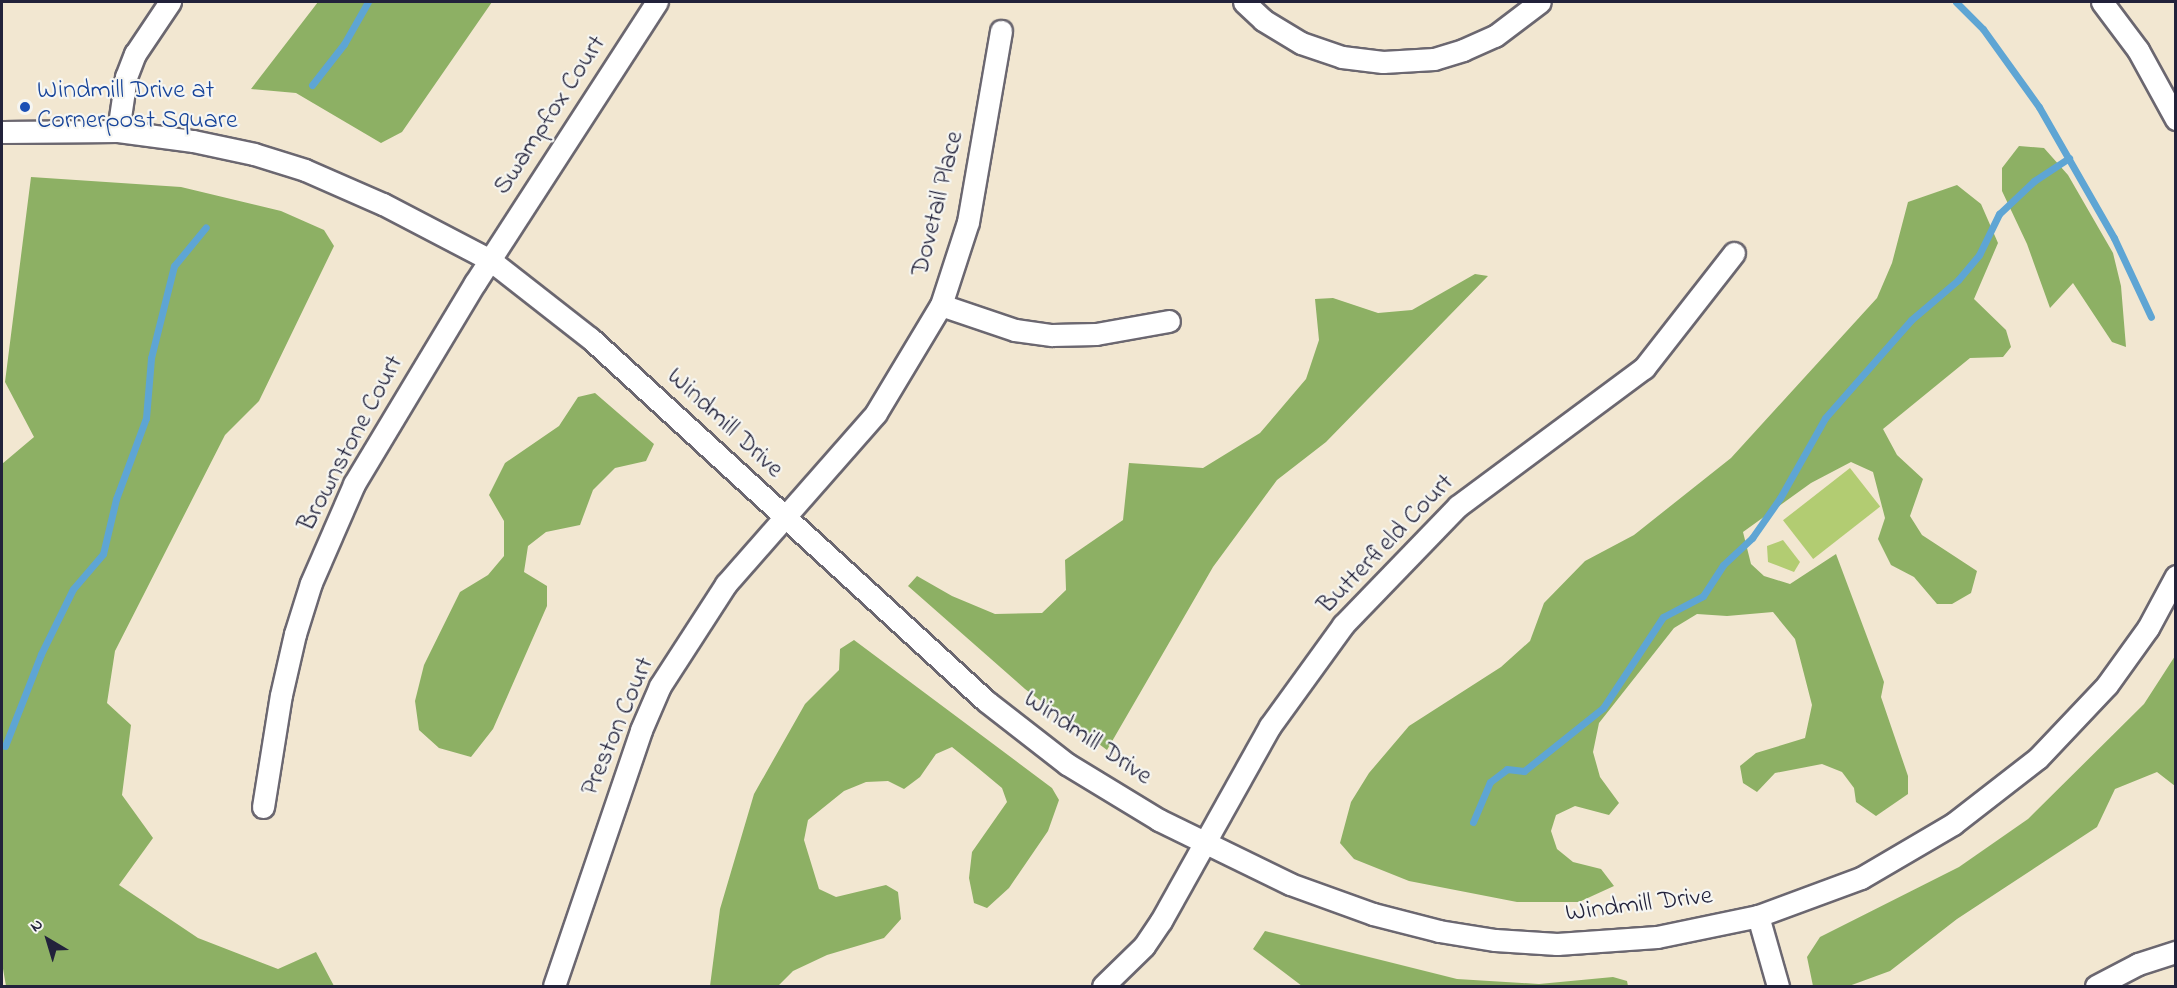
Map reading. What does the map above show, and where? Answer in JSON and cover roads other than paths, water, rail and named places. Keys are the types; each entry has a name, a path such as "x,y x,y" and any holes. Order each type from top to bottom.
{"street":[{"name":"Swampfox Court","path":"490,260 657,2"},
{"path":"1244,2 1263,20 1301,43 1342,57 1383,62 1434,59 1462,51 1495,36 1540,2"},
{"path":"2102,2 2138,50 2175,119"},
{"path":"118,131 126,77 135,54 164,4"},
{"name":"Dovetail Place","path":"784,516 876,413 941,305 968,222 1001,31"},
{"name":"Windmill Drive","path":"2,132 118,131 193,141 305,170 414,218 490,260 590,338 986,701 1067,764 1203,843 1290,884 1373,914 1495,940 1557,944 1616,942 1758,916 1861,878 1953,825 2038,758 2107,685 2148,628 2175,576"},
{"name":"Butterfield Court","path":"1103,987 1155,930 1203,843 1290,697 1343,625 1387,575 1458,506 1644,368 1734,253"},
{"name":"Brownstone Court","path":"263,807 293,645 332,532 378,440 490,260"},
{"path":"941,305 1015,330 1052,335 1096,334 1169,321"},
{"name":"Preston Court","path":"554,987 637,740 660,686 726,584 784,516"},
{"path":"1758,916 1778,987"},
{"path":"2096,987 2138,964 2175,952"}],"waterway":[{"path":"312,85 344,44 368,2"},
{"path":"1956,2 1983,29 2039,107 2114,238 2151,317"},
{"path":"1473,822 1490,782 1507,769 1524,771 1603,708 1663,617 1703,596 1723,565 1752,538 1780,498 1825,418 1911,320 1958,280 1979,255 1999,214 2034,181 2069,158"},
{"path":"5,746 41,654 73,589 103,554 116,499 146,418 151,358 174,266 206,227"}],"place":[{"name":"Windmill Drive at Cornerpost Square","path":"25,107"}]}
